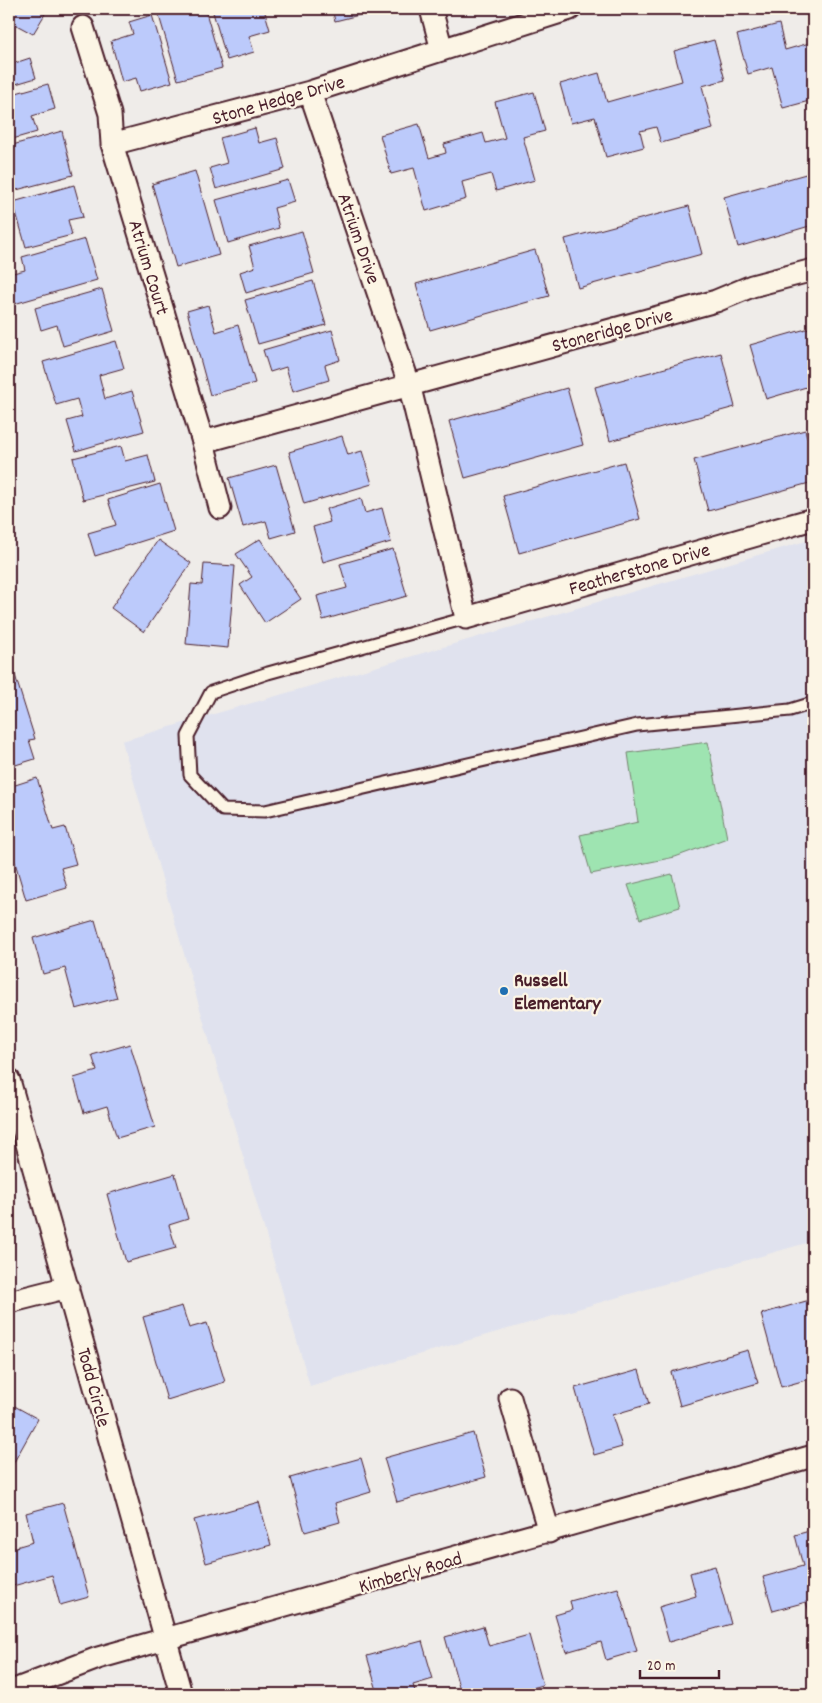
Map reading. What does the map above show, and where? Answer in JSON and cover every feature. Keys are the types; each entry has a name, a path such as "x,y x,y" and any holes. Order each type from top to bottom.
{"street":[{"path":"431,9 442,50"},
{"name":"Stone Hedge Drive","path":"112,144 310,92 570,9"},
{"name":"Atrium Court","path":"83,27 110,114 112,144 203,442 220,508"},
{"name":"Atrium Drive","path":"310,92 409,384"},
{"name":"Stoneridge Drive","path":"203,442 716,301 752,286 813,270"},
{"path":"409,384 466,618"},
{"name":"Featherstone Drive","path":"466,618 813,519"},
{"name":"Todd Circle","path":"9,1080 181,1694"},
{"path":"9,1302 68,1287"},
{"path":"510,1398 549,1532"},
{"name":"Kimberly Road","path":"9,1692 98,1658 166,1641 813,1456"}],"lane":[{"path":"466,618 268,673 211,692 188,736 190,775 223,810 265,812 637,725 790,710 813,702"}],"shaded area":[{"name":"Russell Elementary","path":"813,539 813,1241 310,1386 122,741"}],"green space":[{"path":"708,742 727,838 675,857 591,874 580,835 638,822 628,753"},
{"path":"672,874 680,907 640,919 628,885"}],"building":[{"path":"9,9 36,9 45,14 33,34 9,21"},
{"path":"157,9 181,9 182,11 205,9 222,68 178,80"},
{"path":"212,9 264,9 270,30 249,36 254,52 227,60"},
{"path":"332,9 379,9 379,10 335,21"},
{"path":"152,15 172,82 140,91 136,78 122,82 111,41 133,34 129,22"},
{"path":"779,24 785,50 813,42 813,100 783,108 772,67 748,74 737,35"},
{"path":"714,40 725,80 702,86 713,129 661,143 656,127 640,131 644,147 606,157 595,117 571,123 560,84 599,73 607,102 682,81 674,51"},
{"path":"30,58 36,78 9,86 9,65"},
{"path":"48,84 55,109 32,116 37,132 9,140 9,95"},
{"path":"534,92 545,131 523,137 535,180 496,191 491,174 462,182 466,199 426,211 414,168 391,174 380,135 419,124 429,158 446,153 444,144 483,133 486,143 505,138 495,102"},
{"path":"255,128 259,143 277,138 285,169 216,189 210,168 227,163 220,138"},
{"path":"62,131 73,175 9,192 9,146"},
{"path":"195,171 219,255 176,267 152,184"},
{"path":"813,172 813,225 738,247 724,197"},
{"path":"288,180 295,202 274,208 279,228 228,243 216,200"},
{"path":"74,185 83,217 68,220 72,235 26,247 13,202"},
{"path":"689,206 702,254 578,288 565,239"},
{"path":"302,231 314,273 246,293 240,272 255,267 249,246"},
{"path":"85,239 97,280 14,304 9,286 9,274 25,270 22,257"},
{"path":"535,250 549,296 430,330 416,284"},
{"path":"313,281 326,325 258,344 245,300"},
{"path":"102,289 114,331 63,346 57,325 41,330 35,308"},
{"path":"208,305 216,332 238,325 255,383 210,395 187,311"},
{"path":"813,327 813,385 766,399 750,345"},
{"path":"332,330 340,360 325,365 329,380 293,391 286,367 270,372 263,350"},
{"path":"116,341 124,368 99,375 105,399 132,391 144,431 76,451 67,421 82,417 77,399 56,405 43,362"},
{"path":"721,353 735,407 610,441 595,387"},
{"path":"567,388 583,445 465,478 449,421"},
{"path":"805,430 813,458 813,482 708,511 694,460"},
{"path":"342,436 348,455 362,451 372,484 304,504 289,452"},
{"path":"121,446 125,461 148,455 155,482 83,500 73,458"},
{"path":"624,462 640,519 519,553 503,496"},
{"path":"276,465 295,531 271,538 266,521 243,527 229,478"},
{"path":"160,484 174,531 95,556 88,533 116,525 108,500"},
{"path":"361,498 365,513 382,508 391,542 323,562 313,527 330,522 326,509"},
{"path":"260,539 301,599 265,623 240,585 252,577 236,554"},
{"path":"158,540 191,563 144,632 111,608"},
{"path":"393,549 407,596 323,620 317,596 347,588 340,564"},
{"path":"204,564 235,566 228,648 186,644 191,584 202,585"},
{"path":"14,672 35,739 29,740 35,759 9,767 9,674"},
{"path":"37,778 53,830 65,827 76,864 61,868 67,888 26,900 9,842 9,787"},
{"path":"95,920 117,998 76,1009 65,968 43,974 33,938"},
{"path":"130,1044 155,1127 117,1138 107,1106 84,1113 74,1078 97,1071 92,1055"},
{"path":"175,1174 188,1219 169,1225 176,1248 126,1262 107,1194"},
{"path":"813,1299 813,1340 808,1341 813,1357 813,1378 781,1387 761,1314"},
{"path":"182,1306 189,1328 207,1323 225,1382 167,1400 143,1317"},
{"path":"748,1350 758,1383 680,1406 671,1372"},
{"path":"639,1370 649,1404 612,1415 622,1447 594,1455 575,1388"},
{"path":"9,1403 38,1419 9,1471"},
{"path":"473,1433 486,1477 397,1502 384,1458"},
{"path":"361,1458 371,1492 335,1503 340,1522 305,1532 290,1478"},
{"path":"259,1502 271,1545 206,1563 194,1520"},
{"path":"63,1503 89,1597 60,1605 52,1575 13,1586 9,1569 9,1549 33,1542 26,1513"},
{"path":"813,1530 813,1613 810,1614 806,1602 773,1611 763,1577 803,1566 795,1535"},
{"path":"715,1566 731,1624 669,1642 659,1607 696,1596 690,1573"},
{"path":"618,1588 637,1651 606,1660 601,1642 566,1652 555,1615 572,1610 570,1601"},
{"path":"483,1626 489,1646 529,1635 543,1685 511,1694 461,1694 445,1637"},
{"path":"422,1641 433,1679 413,1685 416,1694 378,1694 367,1656"}],"place":[{"name":"Russell Elementary","path":"504,991"}]}
